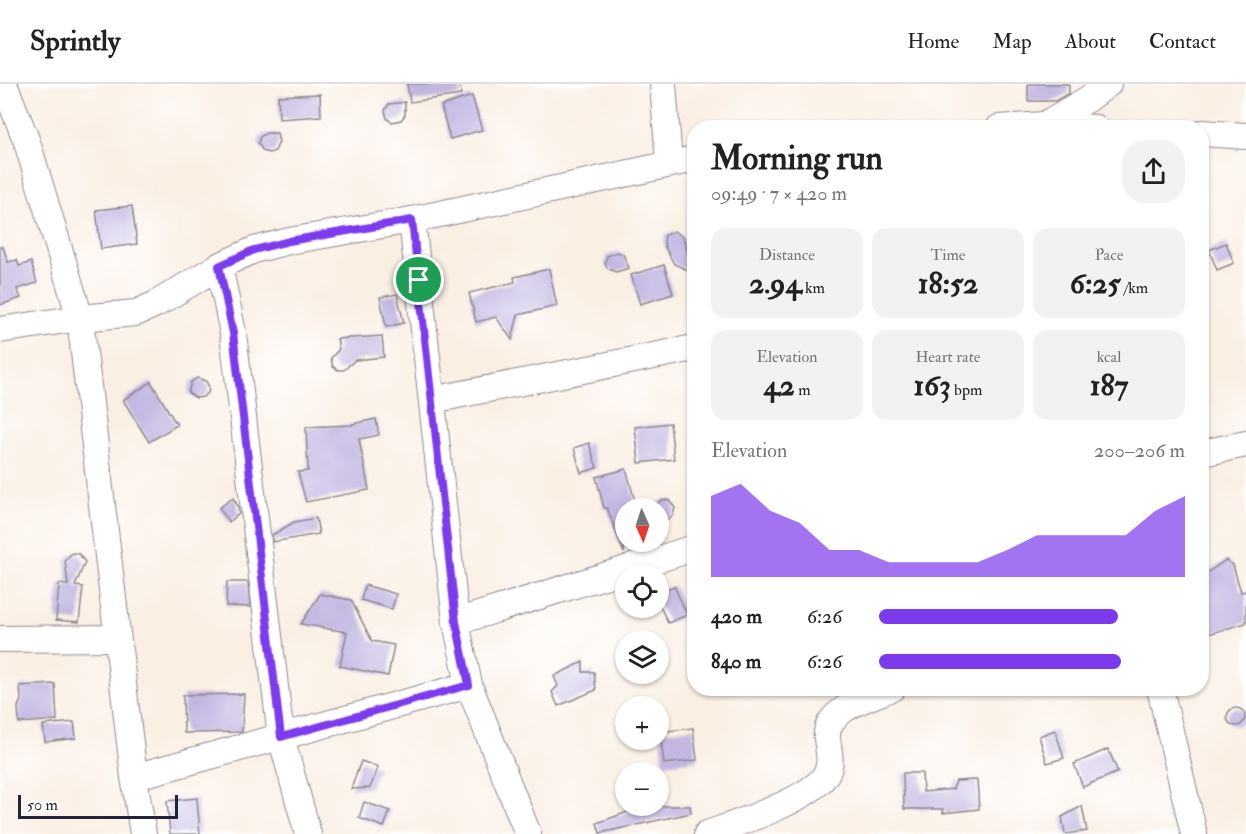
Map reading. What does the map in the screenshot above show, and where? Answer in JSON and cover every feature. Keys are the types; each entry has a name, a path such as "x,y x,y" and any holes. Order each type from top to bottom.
{"street":[{"path":"4,84 27,142 80,318 117,638 143,834"},
{"path":"663,84 669,163"},
{"path":"1054,120 1108,84"},
{"path":"1209,133 1246,136"},
{"path":"0,330 80,318 136,313 156,304 219,266 254,250 289,241 412,220 687,160"},
{"path":"412,220 456,622 469,685 528,834"},
{"path":"219,266 233,333 281,737 308,834"},
{"path":"432,400 687,349"},
{"path":"1209,452 1246,444"},
{"path":"456,622 687,550"},
{"path":"0,639 117,638"},
{"path":"134,777 469,685"},
{"path":"707,834 746,821 809,791 820,782 830,766 827,736 831,721 853,703 871,696"},
{"path":"1162,696 1194,834"}],"building":[{"path":"407,84 460,84 461,95 410,102"},
{"path":"1028,84 1069,84 1069,93 1055,101 1028,101"},
{"path":"320,94 321,116 279,119 278,96"},
{"path":"472,96 482,130 450,139 441,106"},
{"path":"405,102 405,115 401,120 392,122 387,119 385,110 389,104"},
{"path":"266,133 277,133 279,142 275,151 269,153 263,151 258,143 260,137"},
{"path":"132,206 137,244 101,249 96,210"},
{"path":"674,231 683,237 687,250 687,270 674,264 664,245 665,235"},
{"path":"1226,243 1234,263 1217,270 1209,250"},
{"path":"0,247 3,247 8,262 17,260 19,266 31,262 37,283 17,289 21,298 0,305"},
{"path":"617,252 623,254 629,268 616,272 607,268 605,262 607,256"},
{"path":"664,265 673,294 640,304 631,275"},
{"path":"549,269 557,306 518,315 512,340 496,317 476,322 469,293 515,282 514,277"},
{"path":"397,294 404,323 386,327 380,297"},
{"path":"382,336 384,357 355,360 344,370 333,367 331,358 339,349 337,339"},
{"path":"197,378 206,381 209,387 208,393 196,398 188,393 191,382"},
{"path":"151,382 177,425 149,442 123,400"},
{"path":"376,419 379,435 359,439 369,490 306,502 298,472 308,471 306,427 352,425"},
{"path":"670,423 674,459 639,463 635,427"},
{"path":"589,443 597,468 581,473 574,448"},
{"path":"626,469 634,498 615,498 615,529 607,508 604,508 596,477"},
{"path":"233,498 238,506 239,514 229,522 219,508"},
{"path":"669,500 675,508 673,515 669,518"},
{"path":"316,518 319,534 273,542 272,535 294,522"},
{"path":"72,553 79,554 85,562 75,586 83,587 79,622 56,620 59,584 68,585 65,560"},
{"path":"1226,560 1233,565 1241,592 1246,591 1246,623 1209,634 1209,571"},
{"path":"227,582 248,582 250,607 226,606"},
{"path":"365,585 396,594 392,609 361,600"},
{"path":"674,586 687,615 668,623 666,618 669,618 669,588"},
{"path":"320,594 351,600 372,641 394,645 388,676 340,666 347,632 301,624"},
{"path":"583,662 583,672 594,672 596,690 558,706 552,692 558,686 554,676"},
{"path":"55,684 57,720 19,723 20,686"},
{"path":"244,694 242,732 184,733 183,695"},
{"path":"1232,708 1240,708 1245,713 1243,724 1232,726 1227,721 1227,713"},
{"path":"74,722 76,738 45,742 43,725"},
{"path":"693,728 697,760 664,762 662,750 669,750 669,731"},
{"path":"1055,730 1064,758 1047,763 1039,736"},
{"path":"1108,749 1118,772 1083,787 1074,764"},
{"path":"361,761 378,767 370,788 351,789"},
{"path":"903,773 922,773 923,792 953,789 956,781 977,780 979,809 943,813 943,809 904,809"},
{"path":"197,798 200,834 170,834 167,801"},
{"path":"364,802 390,811 384,827 359,818"},
{"path":"669,806 690,806 691,813 600,833 597,823 616,816 669,816"},
{"path":"1082,806 1087,831 1065,834 1062,817"}],"route":[{"path":"412,220 419,280 456,622 469,685 281,737 233,333 219,266 254,250 289,241 412,220"}]}
